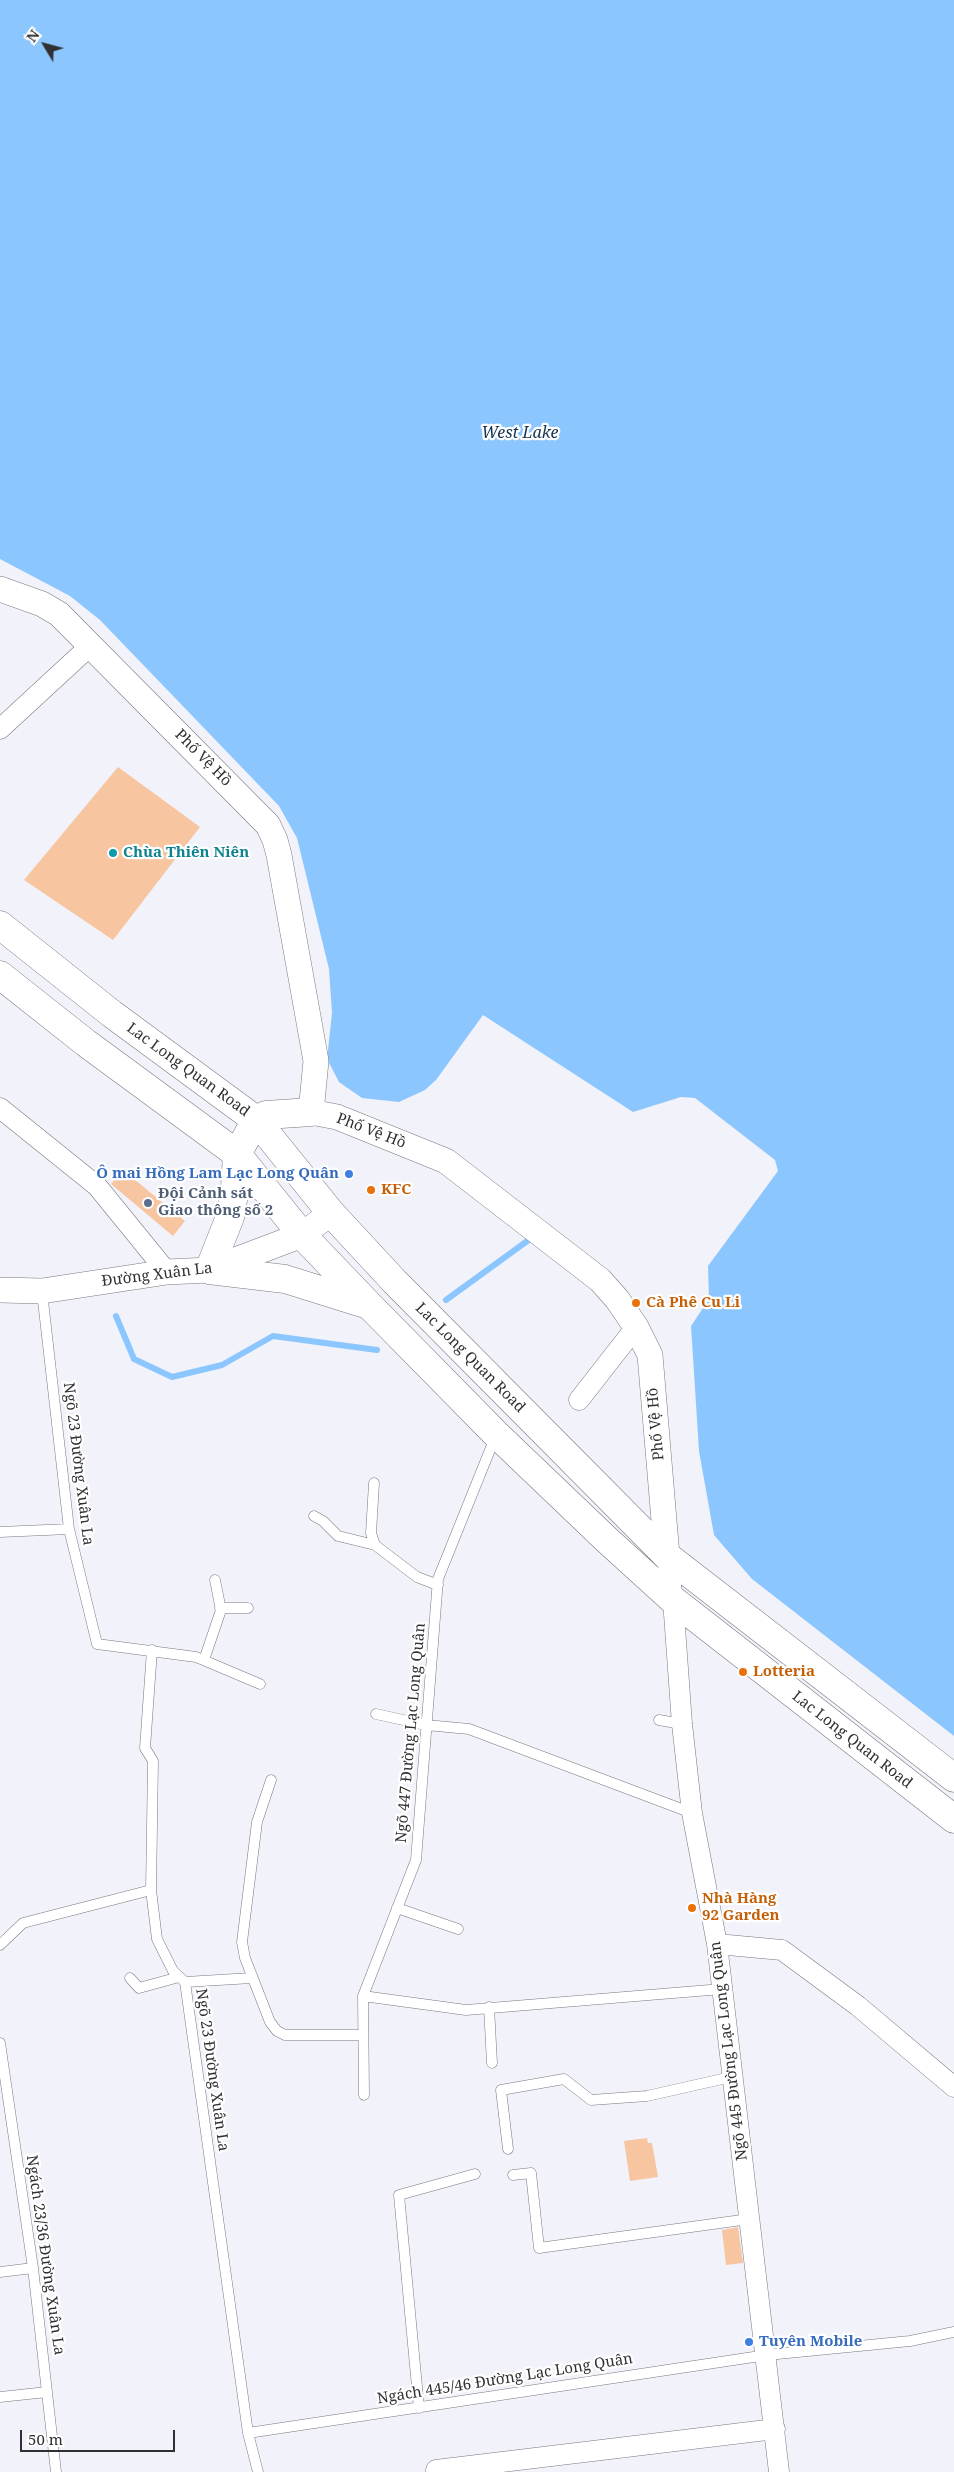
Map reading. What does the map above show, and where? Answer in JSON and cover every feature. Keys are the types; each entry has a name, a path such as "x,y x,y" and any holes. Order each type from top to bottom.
{"main road":[{"name":"Lac Long Quan Road","path":"0,925 112,1014 256,1120 331,1213 395,1282 667,1556 954,1778"},
{"name":"Lac Long Quan Road","path":"0,975 86,1044 237,1154 302,1235 370,1306 496,1434 674,1600 954,1819"},
{"path":"311,1112 266,1114 256,1120 237,1154 235,1188 230,1217 209,1270 294,1281 370,1306"}],"street":[{"name":"Phố Vệ Hồ","path":"0,590 42,604 59,614 268,825 275,840 316,1061 311,1112 336,1117 446,1161 600,1280 617,1299 636,1327 650,1355 667,1556"},
{"path":"0,729 90,646"},
{"path":"0,1108 97,1186 167,1272"},
{"name":"Đường Xuân La","path":"0,1290 42,1291 167,1272 209,1270 302,1235 331,1213"},
{"path":"579,1400 636,1327"},
{"name":"Ngõ 445 Đường Lạc Long Quân","path":"667,1556 674,1600 682,1724 692,1813 717,1944 731,2077 767,2355 779,2472"},
{"path":"717,1944 782,1950 858,2006 954,2087"},
{"path":"436,2472 436,2470 488,2468 775,2430"}],"lane":[{"name":"Ngõ 23 Đường Xuân La","path":"42,1291 69,1529 98,1644 196,1657 260,1684"},
{"name":"Ngõ 447 Đường Lạc Long Quân","path":"364,2095 363,1996 416,1860 438,1585 496,1434"},
{"path":"374,1483 371,1533 375,1545"},
{"path":"314,1516 338,1536 375,1545 417,1577 438,1585"},
{"path":"0,1532 69,1529"},
{"path":"204,1660 220,1608 215,1580"},
{"path":"220,1608 248,1608"},
{"name":"Ngõ 23 Đường Xuân La","path":"152,1650 145,1748 153,1761 151,1890 157,1939 173,1972 182,1979 248,2433 258,2472"},
{"path":"376,1714 426,1725 469,1729 692,1813"},
{"path":"659,1720 682,1724"},
{"path":"271,1780 257,1822 242,1942 252,1978 270,2022 277,2031 285,2035 362,2034"},
{"path":"0,1945 23,1923 151,1890"},
{"path":"397,1908 458,1929"},
{"path":"130,1978 139,1988 182,1979 252,1978"},
{"path":"363,1996 466,2010 722,1989"},
{"path":"489,2007 492,2063"},
{"name":"Ngách 23/36 Đường Xuân La","path":"0,2043 34,2268 56,2472"},
{"path":"508,2150 502,2090 564,2078 591,2100 647,2096 731,2077"},
{"path":"513,2174 531,2173 539,2248 749,2219"},
{"path":"420,2408 399,2195 475,2174"},
{"path":"0,2272 34,2268"},
{"name":"Ngách 445/46 Đường Lạc Long Quân","path":"248,2433 767,2355 910,2341 954,2332"},
{"path":"0,2397 47,2392"}],"water":[{"name":"West Lake","path":"0,0 954,0 954,1736 752,1579 714,1535 699,1451 691,1326 709,1299 708,1266 778,1171 775,1160 695,1098 681,1097 633,1112 483,1015 436,1080 425,1090 399,1102 362,1098 339,1082 327,1059 332,1013 329,969 297,838 279,806 100,620 70,596 0,559"}],"building":[{"name":"Chùa Thiên Niên","path":"118,767 200,827 113,940 24,880"},
{"name":"Đội Cảnh sát Giao thông số 2","path":"123,1170 185,1221 173,1236 111,1184"},
{"path":"647,2138 648,2143 652,2143 658,2177 630,2181 624,2141"},
{"path":"738,2227 743,2263 726,2265 722,2230"}],"waterway":[{"path":"446,1300 530,1239"},
{"path":"116,1316 134,1359 172,1377 222,1365 273,1336 377,1350"}],"place":[{"name":"Chùa Thiên Niên","path":"113,853"},
{"name":"Ô mai Hồng Lam Lạc Long Quân","path":"349,1174"},
{"name":"KFC","path":"371,1190"},
{"name":"Đội Cảnh sát Giao thông số 2","path":"148,1203"},
{"name":"Cà Phê Cu Li","path":"636,1303"},
{"name":"Lotteria","path":"743,1672"},
{"name":"Nhà Hàng 92 Garden","path":"692,1908"},
{"name":"Tuyên Mobile","path":"749,2342"}]}
